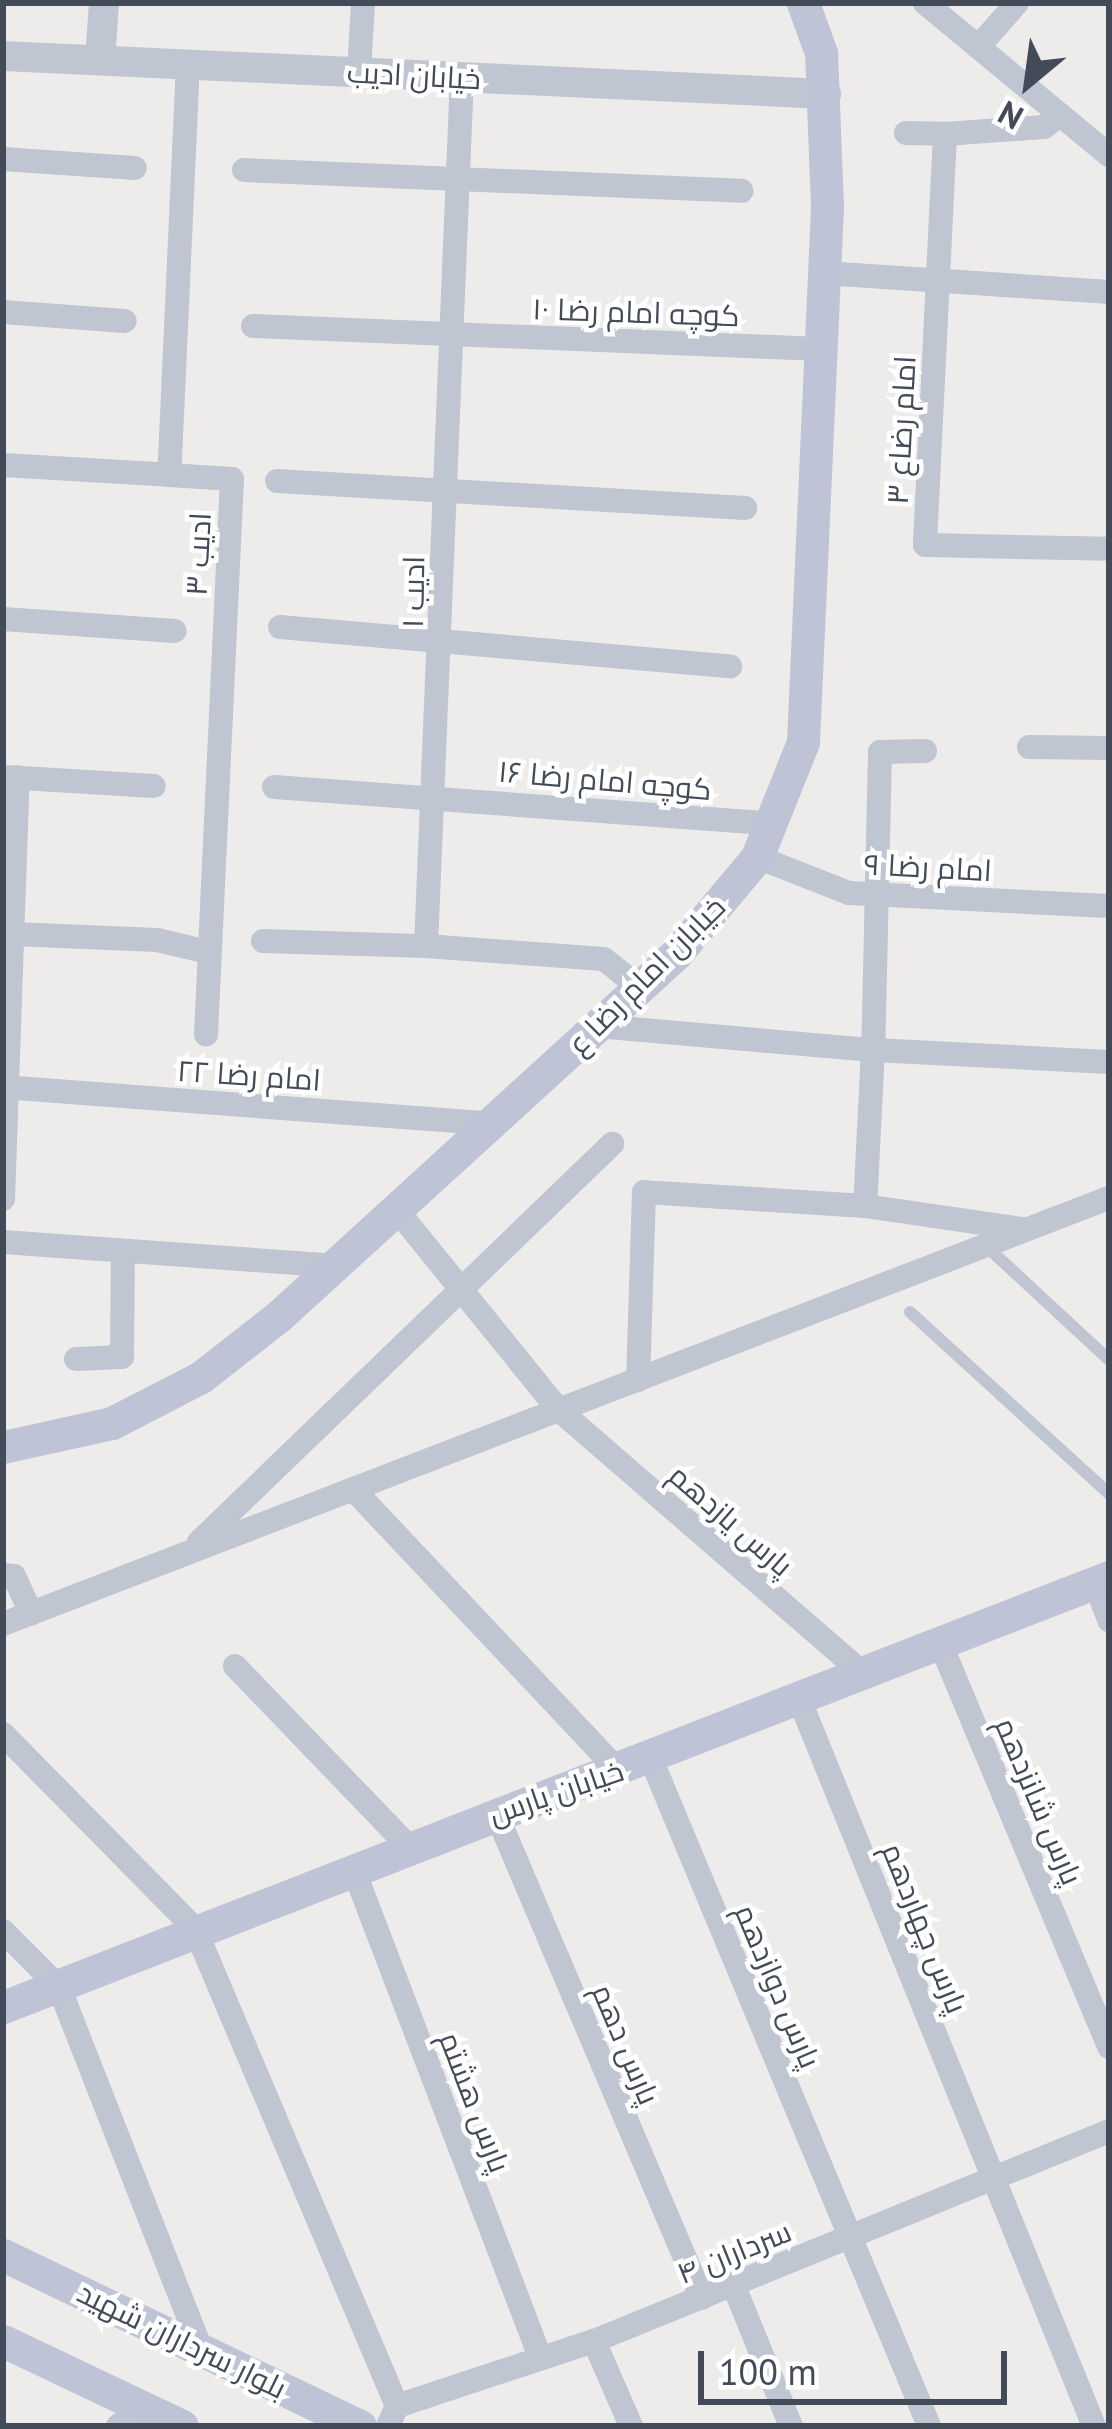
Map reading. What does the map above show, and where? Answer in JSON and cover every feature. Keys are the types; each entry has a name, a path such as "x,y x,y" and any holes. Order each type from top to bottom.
{"main road":[{"name":"خیابان امام رضا ع","path":"3,1447 112,1423 201,1377 334,1266 640,988 758,857 803,742 824,273 826,94 803,3"},
{"name":"خیابان پارس","path":"3,2007 195,1928 651,1759 1102,1580"},
{"name":"بلوار سرداران شهید","path":"6,2251 360,2426"},
{"path":"3,2341 131,2417 182,2426"}],"street":[{"path":"100,60 104,3"},
{"path":"359,72 363,3"},
{"path":"925,3 1106,148"},
{"path":"978,47 1017,3"},
{"name":"خیابان ادیب","path":"3,56 826,94"},
{"name":"ادیب ۳","path":"188,63 169,475 232,478 206,1034"},
{"name":"ادیب ۱","path":"426,946 462,77"},
{"path":"906,133 1044,127 1060,115"},
{"path":"938,279 945,134"},
{"path":"3,159 135,168"},
{"path":"244,170 742,191"},
{"path":"824,273 1109,292"},
{"name":"امام رضا‌ع ۳","path":"938,279 926,545 1109,549"},
{"path":"3,312 125,321"},
{"name":"کوچه امام رضا ۱۰","path":"254,326 821,350"},
{"path":"3,465 169,475"},
{"path":"277,481 745,508"},
{"path":"3,620 176,631"},
{"path":"280,627 730,666"},
{"path":"1030,747 1109,748"},
{"path":"865,1206 879,895 880,752 925,751"},
{"path":"3,1199 13,934 11,777 154,786"},
{"name":"کوچه امام رضا ۱۶","path":"274,787 772,824"},
{"name":"امام رضا ۹","path":"758,857 848,893 1103,906"},
{"path":"13,934 157,940 208,952"},
{"path":"263,941 604,958 640,988"},
{"path":"597,1026 873,1050 1109,1063"},
{"name":"امام رضا ۲۲","path":"5,1087 490,1124"},
{"path":"188,1553 612,1144"},
{"path":"638,1380 644,1192 865,1206 1025,1230"},
{"path":"3,1624 1109,1198"},
{"name":"پارس‌‌ یازدهم","path":"396,1209 559,1410 865,1675"},
{"path":"3,1242 334,1266"},
{"path":"76,1359 122,1357 123,1251"},
{"path":"353,1490 618,1770"},
{"path":"3,1575 14,1576 32,1613"},
{"path":"1102,1580 1109,1620"},
{"name":"پارس‌‌ شانزدهم","path":"941,1645 1109,2047"},
{"path":"235,1666 408,1846"},
{"name":"پارس‌‌ چهاردهم","path":"800,1701 1094,2426"},
{"path":"3,1734 195,1928 392,2416"},
{"name":"پارس‌‌ دوازدهم","path":"651,1759 929,2426"},
{"name":"پارس‌‌ دهم","path":"496,1813 702,2298"},
{"name":"پارس‌‌ هشتم","path":"353,1868 540,2357"},
{"path":"3,1931 59,1987 201,2349"},
{"name":"سرداران ۴","path":"392,2416 540,2357 594,2342 1109,2131"},
{"path":"733,2284 791,2426"},
{"path":"594,2342 631,2426"}],"lane":[{"path":"985,1246 1109,1360"},
{"path":"910,1312 1109,1494"}]}
